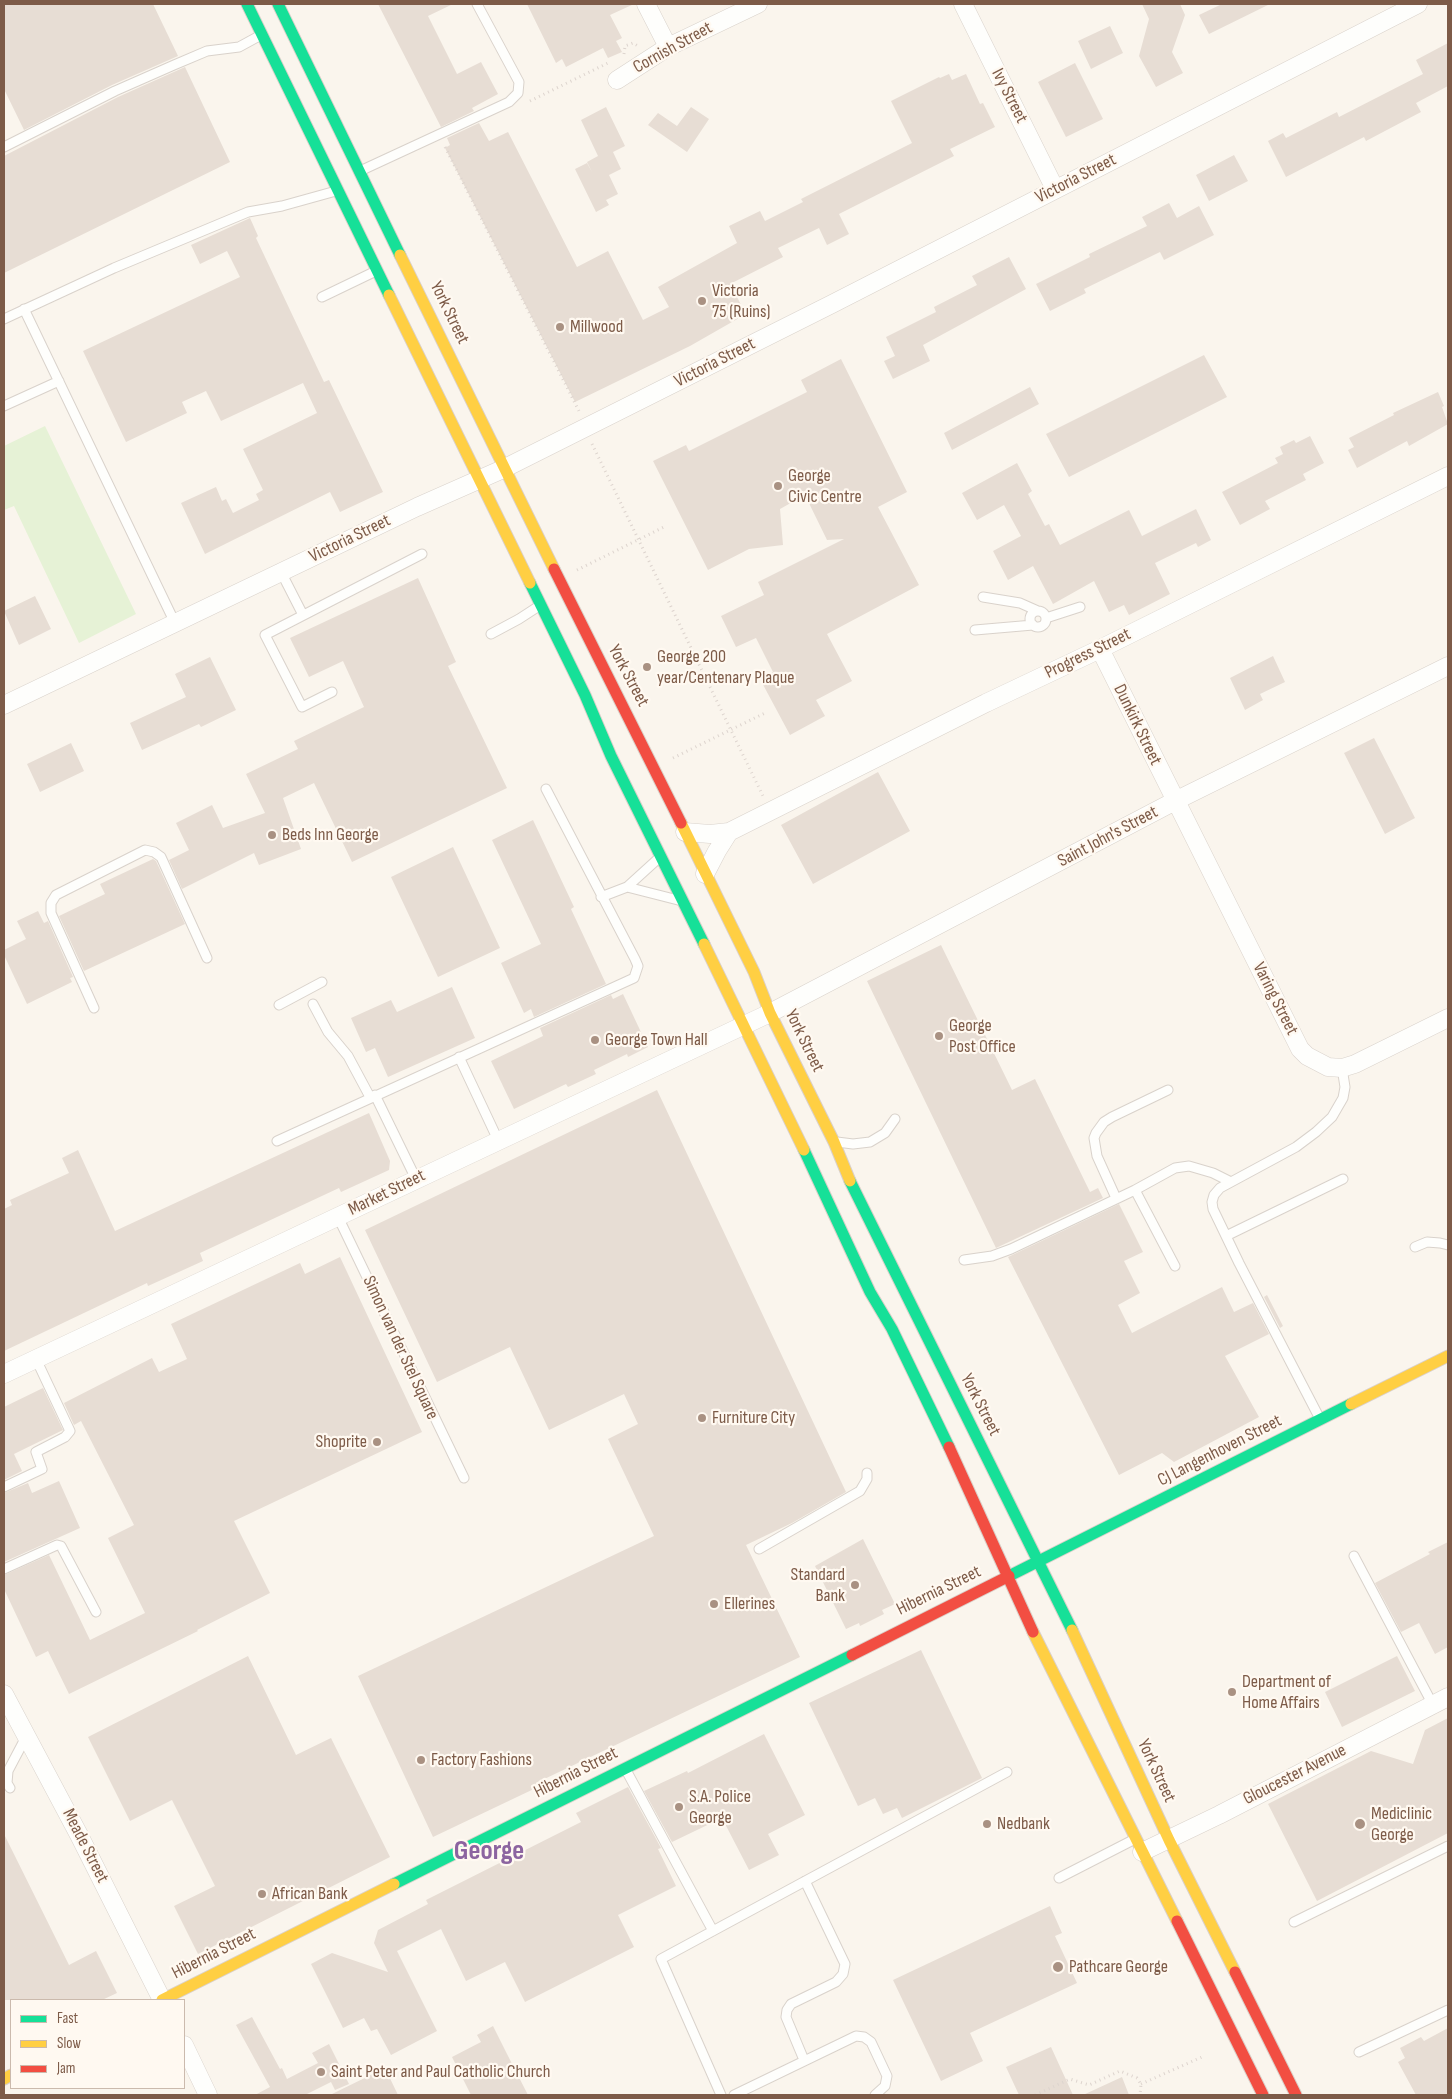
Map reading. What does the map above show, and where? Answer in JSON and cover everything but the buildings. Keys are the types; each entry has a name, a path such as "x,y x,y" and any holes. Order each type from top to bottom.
{"main road":[{"path":"247,4 586,695 610,756 662,855 870,1292 892,1329 959,1468 1007,1578 1138,1846 1202,1970 1263,2095"},
{"name":"York Street","path":"278,4 483,423 503,469 654,767 754,972 770,1013 834,1142 851,1183 1039,1561 1169,1840 1296,2095"},
{"name":"CJ Langenhoven Street","path":"1007,1578 1448,1356"},
{"name":"Hibernia Street","path":"164,1999 1007,1578"}],"street":[{"path":"646,4 668,47"},
{"name":"Cornish Street","path":"617,80 668,47 758,4"},
{"name":"Ivy Street","path":"962,4 1055,189"},
{"name":"Victoria Street","path":"4,705 479,478 503,469 1418,4"},
{"name":"Progress Street","path":"685,832 710,834 729,832 986,703 1100,649 1448,476"},
{"name":"Dunkirk Street","path":"1100,649 1175,801"},
{"name":"Saint John's Street","path":"770,1013 1175,801 1448,666"},
{"name":"Varing Street","path":"1175,801 1300,1049 1307,1056 1328,1068 1342,1068"},
{"name":"Progress Street","path":"706,874 716,851 729,832"},
{"name":"Market Street","path":"4,1374 770,1013"},
{"path":"1342,1068 1356,1064 1448,1018"},
{"name":"Meade Street","path":"4,1695 27,1735 161,1999"},
{"name":"Gloucester Avenue","path":"1138,1846 1169,1840 1440,1701"},
{"path":"185,2047 208,2095"}],"lane":[{"path":"360,171 509,102 518,93 519,82 477,4"},
{"path":"4,147 152,75 207,51 239,47 261,35"},
{"path":"4,319 114,268 248,212 282,206 338,190"},
{"path":"322,297 378,270"},
{"path":"24,309 175,623"},
{"path":"4,406 59,381"},
{"path":"332,692 302,707 265,635 422,554"},
{"path":"281,572 303,615"},
{"path":"983,597 1020,603 1044,614 1046,618"},
{"path":"491,634 519,619 541,604"},
{"path":"975,630 1038,626 1042,625 1046,618 1080,607"},
{"path":"1033,625 1030,621 1030,616 1033,612 1038,611"},
{"path":"277,1141 634,978 638,966 546,789"},
{"path":"94,1008 51,913 51,903 56,895 145,850 154,852 161,858 207,958"},
{"path":"601,897 627,887 662,855"},
{"path":"627,887 650,891 683,901"},
{"path":"279,1005 322,982"},
{"path":"313,1004 328,1032 348,1056 372,1096 416,1179"},
{"path":"458,1057 498,1140"},
{"path":"1321,1420 1226,1236 1212,1202 1214,1195 1231,1182 1296,1146 1332,1118 1343,1098 1345,1087 1342,1068"},
{"path":"1116,1198 1097,1156 1094,1138 1096,1133 1104,1122 1112,1117 1168,1090"},
{"path":"834,1142 853,1144 870,1142 885,1134 895,1120"},
{"path":"964,1260 1001,1253 1135,1190 1175,1168 1189,1166 1213,1173 1231,1182"},
{"path":"1226,1236 1343,1179"},
{"path":"1135,1190 1176,1266"},
{"name":"Simon van der Stel Square","path":"338,1217 464,1478"},
{"path":"1415,1247 1427,1242 1448,1245"},
{"path":"4,1487 42,1469 36,1452 65,1437 70,1431 36,1359"},
{"path":"759,1549 855,1494 864,1486 867,1473"},
{"path":"4,1569 56,1545 61,1546 65,1550 96,1612"},
{"path":"1354,1556 1440,1701"},
{"path":"10,1788 8,1771 27,1735"},
{"path":"625,1768 713,1931"},
{"path":"721,2095 660,1959 1007,1772"},
{"path":"1058,1878 1138,1846"},
{"path":"1294,1922 1448,1846"},
{"path":"804,2060 786,2017 787,2010 791,2004 836,1982 843,1974 844,1964 805,1881"},
{"path":"1359,2052 1448,2010"},
{"path":"734,2095 856,2036 864,2037 872,2042 887,2076 885,2086 875,2095"}],"path":[{"path":"622,57 625,52 625,46 633,43 650,50 668,47"},
{"path":"528,102 614,60"},
{"path":"444,144 580,414 584,428 770,810"},
{"path":"558,579 666,526"},
{"path":"654,767 767,712"},
{"path":"1141,2084 1202,2057"},
{"path":"1035,2095 1070,2079 1089,2085 1120,2071 1138,2078 1141,2084 1140,2095"}],"green space":[{"path":"45,426 136,614 79,643 14,506 4,510 4,446"}],"traffic: fast":[{"path":"247,4 389,295"},
{"path":"278,4 400,255"},
{"path":"530,583 585,695 611,756 704,944"},
{"path":"804,1150 870,1292 892,1329 949,1447"},
{"path":"850,1181 1072,1630"},
{"path":"1009,1576 1351,1404"},
{"path":"394,1884 852,1655"}],"traffic: slow":[{"path":"400,255 554,569"},
{"path":"389,295 530,583"},
{"path":"681,823 754,972 770,1013 834,1142 850,1181"},
{"path":"704,944 804,1150"},
{"path":"1351,1404 1448,1356"},
{"path":"1072,1630 1169,1840 1235,1972"},
{"path":"1033,1632 1177,1921"},
{"path":"164,1999 394,1884"},
{"path":"4,2079 10,2076"}],"traffic: jam":[{"path":"554,569 681,823"},
{"path":"949,1447 1033,1632"},
{"path":"852,1655 1009,1576"},
{"path":"1177,1921 1263,2095"},
{"path":"1235,1972 1296,2095"}],"place":[{"name":"Victoria 75 (Ruins)","path":"702,301"},
{"name":"Millwood","path":"560,327"},
{"name":"George Civic Centre","path":"778,486"},
{"name":"George 200 year/Centenary Plaque","path":"647,667"},
{"name":"Beds Inn George","path":"272,835"},
{"name":"George Post Office","path":"939,1036"},
{"name":"George Town Hall","path":"595,1040"},
{"name":"Furniture City","path":"702,1418"},
{"name":"Shoprite","path":"377,1442"},
{"name":"Standard Bank","path":"855,1585"},
{"name":"Ellerines","path":"714,1604"},
{"name":"Department of Home Affairs","path":"1232,1692"},
{"name":"Factory Fashions","path":"421,1760"},
{"name":"S.A. Police George","path":"679,1807"},
{"name":"Nedbank","path":"987,1824"},
{"name":"Mediclinic George","path":"1360,1824"},
{"name":"African Bank","path":"262,1894"},
{"name":"Pathcare George","path":"1058,1967"},
{"name":"Saint Peter and Paul Catholic Church","path":"321,2072"}],"district":[{"name":"George","path":"489,1852"}]}
